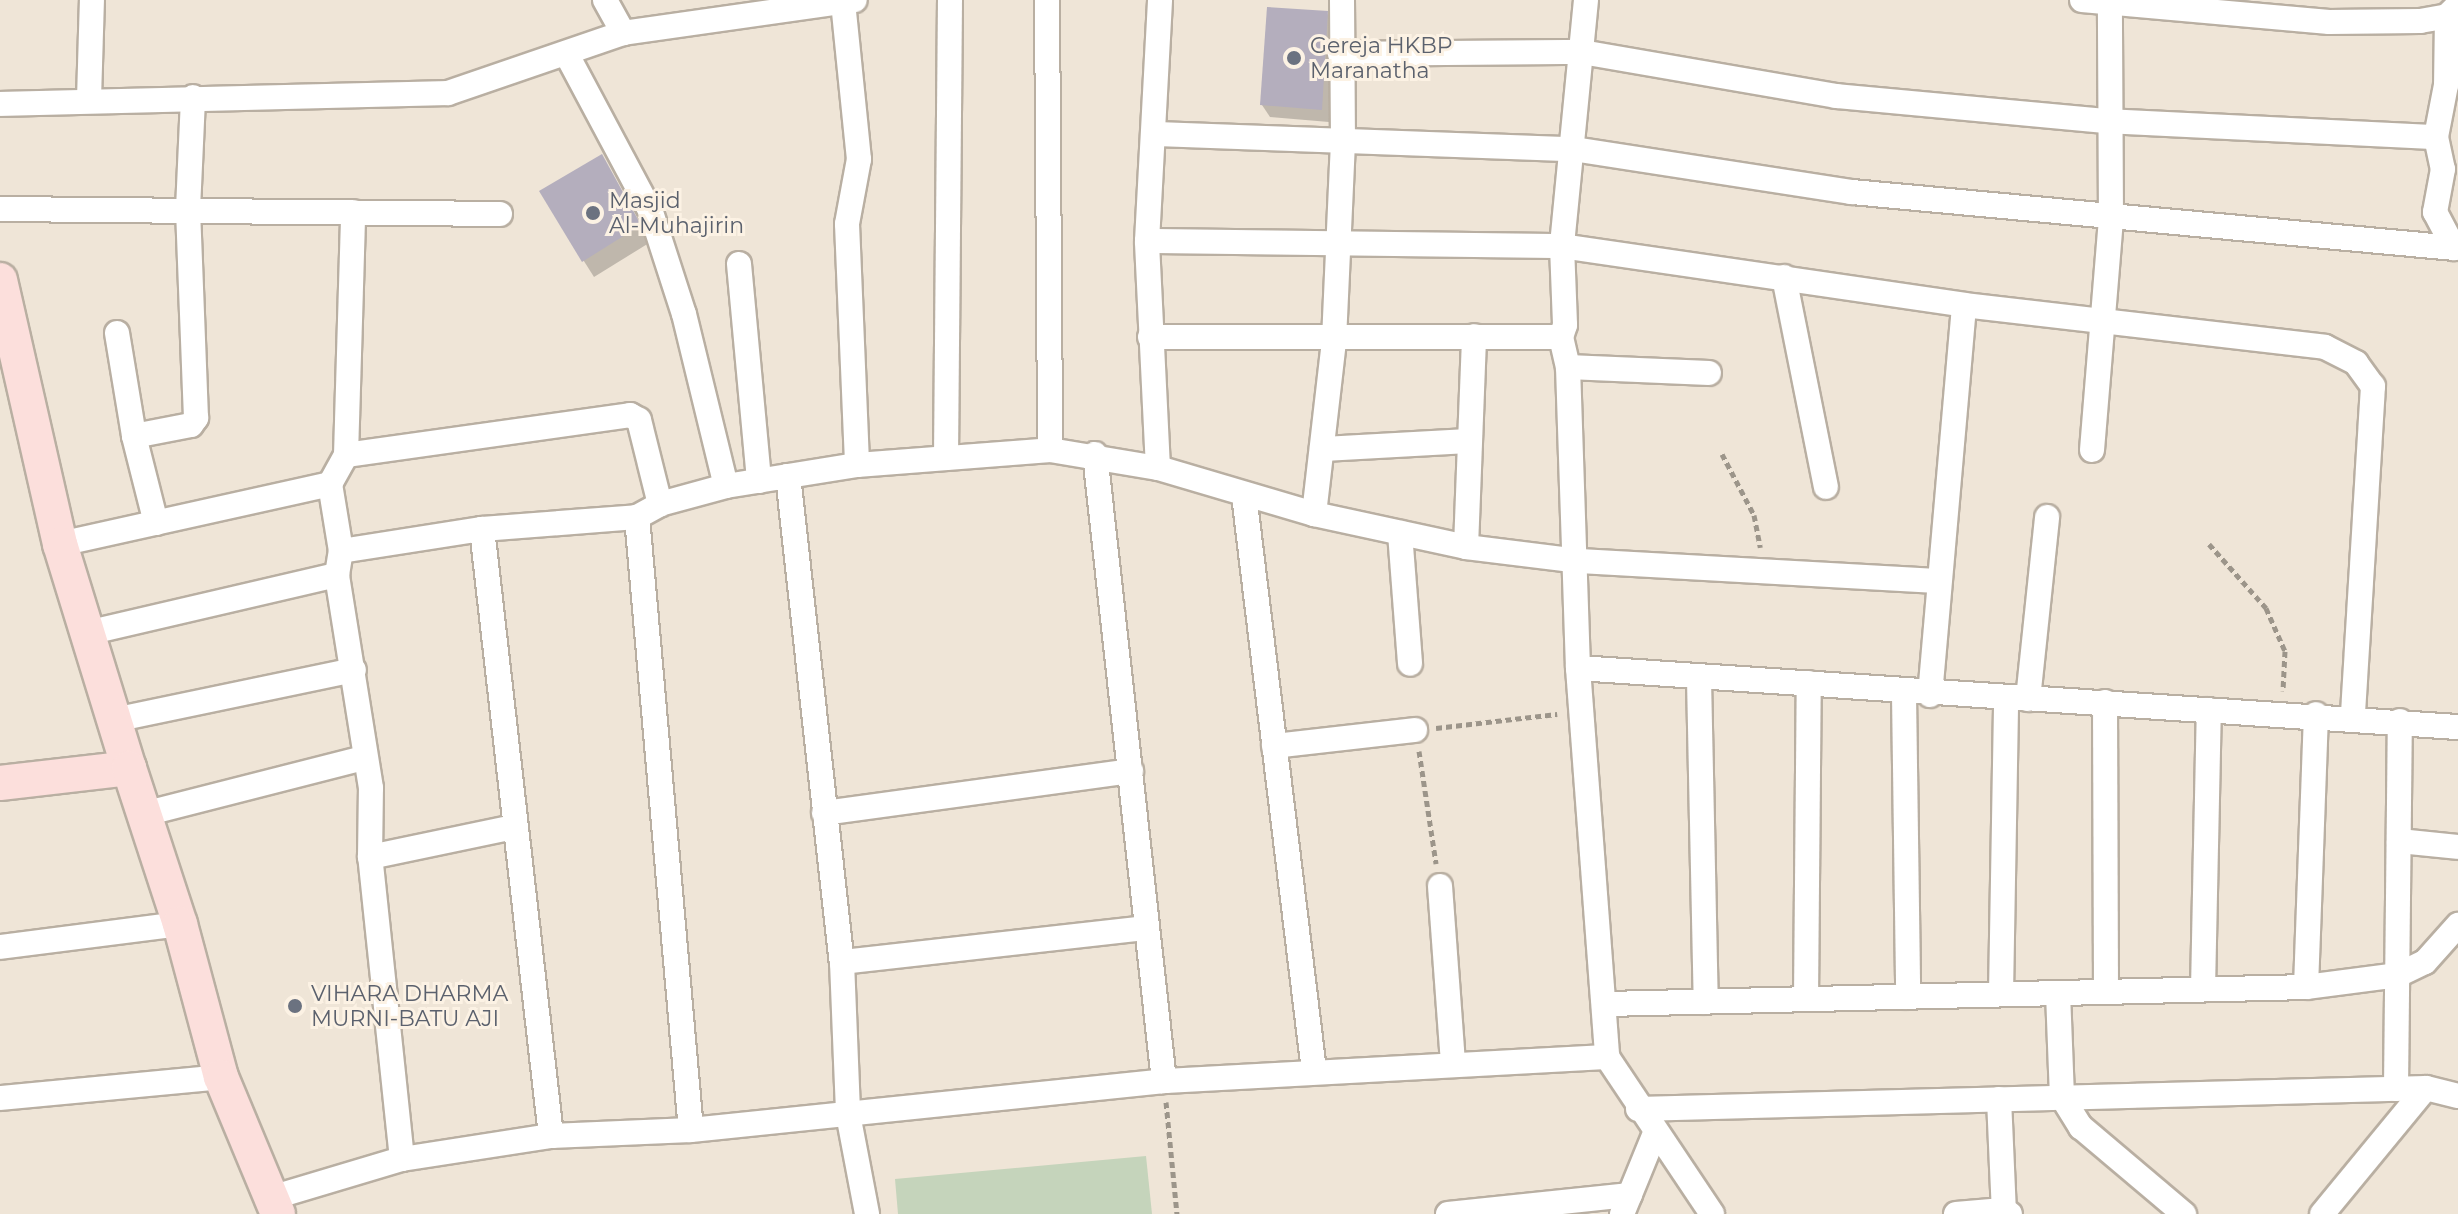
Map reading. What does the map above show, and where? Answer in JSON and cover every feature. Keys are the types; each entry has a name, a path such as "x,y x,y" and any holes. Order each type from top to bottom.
{"street":[{"path":"89,99 92,0"},
{"path":"605,0 623,33"},
{"path":"946,458 950,0"},
{"path":"1047,0 1050,450"},
{"path":"1158,468 1147,241 1160,0"},
{"path":"1314,514 1334,340 1343,143 1342,0"},
{"path":"1586,0 1562,246 1565,325 1561,337 1568,367 1578,561 1578,668 1607,1004 1607,1057 1638,1109 1712,1214"},
{"path":"1155,134 1573,149 1852,192 2111,219 2454,248 2435,212 2450,171 2436,137 2452,86 2453,10 2329,22 2082,0"},
{"path":"0,104 89,99 448,93 623,33 700,11 849,1 859,159 847,224 857,465"},
{"path":"2092,450 2111,219 2107,121 2110,2"},
{"path":"1340,54 1582,52 1836,96 2107,121 2436,137"},
{"path":"566,53 651,212 684,314 726,486"},
{"path":"134,436 191,425 196,418 188,209 193,97"},
{"path":"0,209 500,214"},
{"path":"353,212 346,455 330,484 363,758 371,788 370,857 402,1159"},
{"path":"1147,241 1562,246 1964,305 2325,347 2356,363 2373,386 2353,717"},
{"path":"739,264 759,481"},
{"path":"1784,277 1826,487"},
{"path":"0,280 60,544 180,924 221,1077 275,1206 402,1159 551,1136 691,1130 1164,1081 1607,1057"},
{"path":"1930,695 1964,305"},
{"path":"117,333 134,436 156,523"},
{"path":"1466,547 1474,336"},
{"path":"1150,337 1334,340 1561,337"},
{"path":"1568,367 1709,373"},
{"path":"346,455 630,415 639,420 660,504"},
{"path":"1322,449 1470,441"},
{"path":"87,633 339,563 482,529 637,517 660,504 726,486 857,465 1050,450 1095,454 1158,468 1314,514 1466,547 1578,561 1938,581"},
{"path":"1095,454 1164,1081"},
{"path":"788,476 842,962 848,1114 867,1214"},
{"path":"60,544 330,484"},
{"path":"1244,495 1314,1071"},
{"path":"637,517 691,1130"},
{"path":"2001,994 2017,698 2047,517"},
{"path":"482,529 551,1136"},
{"path":"1400,533 1410,664"},
{"path":"1578,668 1699,679 1809,683 1904,694 2316,714 2458,727"},
{"path":"114,720 354,670"},
{"path":"1699,679 1706,1002"},
{"path":"1806,999 1809,683"},
{"path":"1904,694 1908,997"},
{"path":"2105,702 2106,991"},
{"path":"2203,989 2209,710"},
{"path":"2306,987 2316,714"},
{"path":"2396,1089 2400,721"},
{"path":"1274,746 1415,730"},
{"path":"144,814 363,758"},
{"path":"0,783 129,768"},
{"path":"824,813 1131,771"},
{"path":"370,857 514,827"},
{"path":"2399,841 2458,847"},
{"path":"1440,886 1453,1065"},
{"path":"0,947 180,924"},
{"path":"1607,1004 2306,987 2398,975 2425,962 2458,925"},
{"path":"842,962 1146,928"},
{"path":"2058,993 2062,1097 2081,1127 2184,1214"},
{"path":"0,1098 221,1077"},
{"path":"2322,1214 2426,1088"},
{"path":"1638,1109 2426,1088 2458,1096"},
{"path":"1956,1214 2006,1213 1999,1099"},
{"path":"1448,1214 1626,1204 1655,1133"}],"path":[{"path":"1722,454 1762,537 1755,571"},
{"path":"2209,544 2266,608 2285,651 2282,712"},
{"path":"1440,886 1415,730 1582,712"},
{"path":"1164,1081 1177,1214"}],"green space":[{"path":"1146,1156 1152,1214 898,1214 895,1179"}],"building":[{"name":"Gereja HKBP Maranatha","path":"1267,7 1328,11 1322,110 1260,105"},
{"name":"Masjid Al-Muhajirin","path":"602,154 641,225 582,262 539,191"}],"place":[{"name":"Gereja HKBP Maranatha","path":"1294,58"},
{"name":"Masjid Al-Muhajirin","path":"593,213"},
{"name":"VIHARA DHARMA MURNI-BATU AJI","path":"295,1006"}]}
